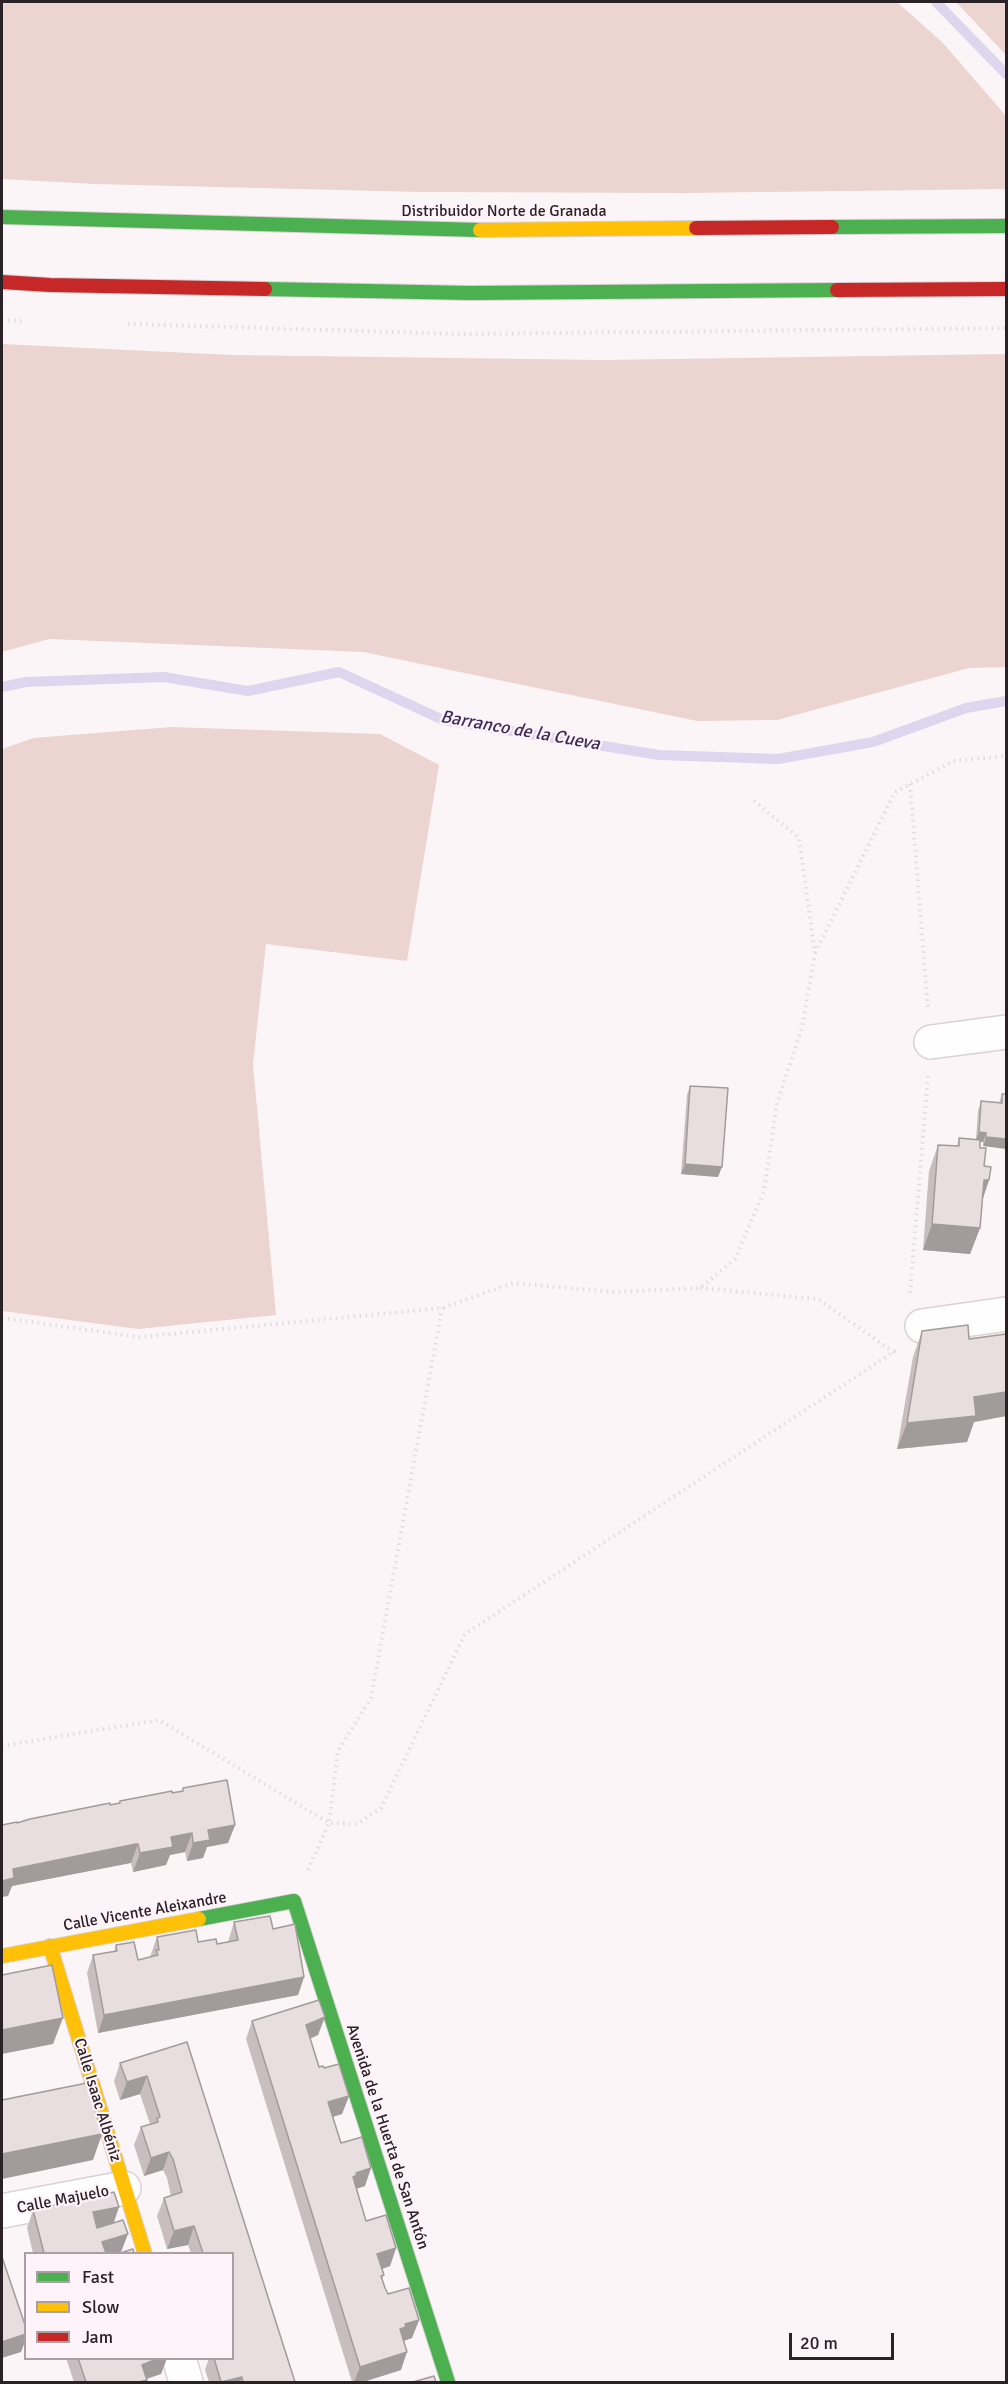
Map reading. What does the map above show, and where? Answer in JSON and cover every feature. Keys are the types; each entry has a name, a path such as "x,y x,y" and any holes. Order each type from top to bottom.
{"main road":[{"name":"Distribuidor Norte de Granada","path":"2,217 458,230 1006,226"},
{"path":"2,282 470,293 1006,289"},
{"name":"Calle Vicente Aleixandre","path":"2,1956 294,1901"},
{"name":"Avenida de la Huerta de San Antón","path":"294,1901 448,2382"},
{"name":"Calle Isaac Albéniz","path":"50,1946 145,2252"}],"street":[{"path":"931,1042 1006,1032"},
{"path":"922,1326 1006,1314"},
{"name":"Calle Majuelo","path":"2,2211 124,2188"},
{"path":"180,2360 186,2382"}],"path":[{"path":"700,1288 735,1259 764,1191 777,1103 802,1028 815,953 895,792 954,761 1006,756"},
{"path":"752,799 799,838 815,953"},
{"path":"2,1318 140,1337 442,1308 513,1283 614,1292 700,1288 818,1299 895,1353"},
{"path":"294,1901 329,1823 338,1751 371,1698 442,1308"},
{"path":"2,1746 159,1720 329,1823 357,1824 381,1808 465,1634 858,1374 895,1353 922,1326"}],"shaded area":[{"path":"2,2 897,2 943,43 1006,116 1006,189 684,193 422,192 94,184 2,179"},
{"path":"956,2 1006,2 1006,55"},
{"path":"2,344 232,355 604,360 1006,354 1006,667 969,668 777,720 697,721 363,652 49,639 2,652"},
{"path":"172,727 380,734 439,765 407,961 266,944 253,1064 276,1315 138,1329 2,1311 2,749 33,738"}],"building":[{"path":"690,1086 728,1088 722,1167 685,1164"},
{"path":"1002,1094 1006,1094 1006,1139 986,1137 986,1133 979,1132 981,1101 1002,1103"},
{"path":"959,1138 980,1140 980,1148 986,1148 984,1166 991,1167 989,1180 984,1180 980,1228 932,1224 938,1145 959,1146"},
{"path":"968,1325 969,1339 1006,1334 1006,1392 974,1397 976,1416 907,1423 922,1331"},
{"path":"227,1780 235,1825 208,1830 210,1840 193,1843 192,1833 171,1837 173,1847 140,1853 138,1844 136,1844 13,1869 14,1878 2,1881 2,1825 172,1791 172,1793 183,1791 183,1788"},
{"path":"270,1916 273,1929 295,1924 304,1977 104,2015 93,1955 117,1951 116,1945 134,1942 138,1960 158,1955 157,1937 196,1930 198,1942 216,1939 217,1944 238,1940 234,1922"},
{"path":"52,1965 63,2018 2,2030 2,1975"},
{"path":"319,2000 325,2017 306,2025 319,2067 339,2064 349,2096 328,2102 341,2143 362,2137 371,2168 356,2173 357,2175 353,2177 366,2221 386,2215 396,2248 377,2254 384,2275 381,2276 388,2294 409,2288 419,2320 405,2324 406,2327 400,2329 407,2352 360,2367 252,2021"},
{"path":"187,2042 295,2382 243,2382 242,2377 221,2382 215,2360 234,2360 234,2252 203,2252 194,2226 174,2231 164,2198 182,2192 173,2159 169,2152 151,2158 141,2127 158,2122 157,2118 160,2117 147,2076 127,2082 120,2063"},
{"path":"87,2083 102,2134 2,2154 2,2100"},
{"path":"114,2192 119,2207 93,2212 97,2228 123,2220 128,2234 102,2242 106,2252 44,2252 33,2210"},
{"path":"2,2257 24,2322 24,2335 2,2342"},
{"path":"79,2360 154,2360 142,2365 147,2380 86,2382"},
{"path":"434,2376 436,2382 413,2382"}],"waterway":[{"path":"936,2 1006,74"},
{"name":"Barranco de la Cueva","path":"2,687 26,682 164,677 248,691 339,672 443,720 659,755 778,759 873,742 966,708 1006,701"}],"traffic: fast":[{"path":"2,217 480,230"},
{"path":"832,227 1006,226"},
{"path":"265,289 470,293 837,290"},
{"path":"199,1919 294,1901 448,2382"}],"traffic: slow":[{"path":"480,230 696,228"},
{"path":"2,1956 199,1919"},
{"path":"50,1946 144,2252"}],"traffic: jam":[{"path":"696,228 832,227"},
{"path":"2,282 265,289"},
{"path":"837,290 1006,289"}]}
